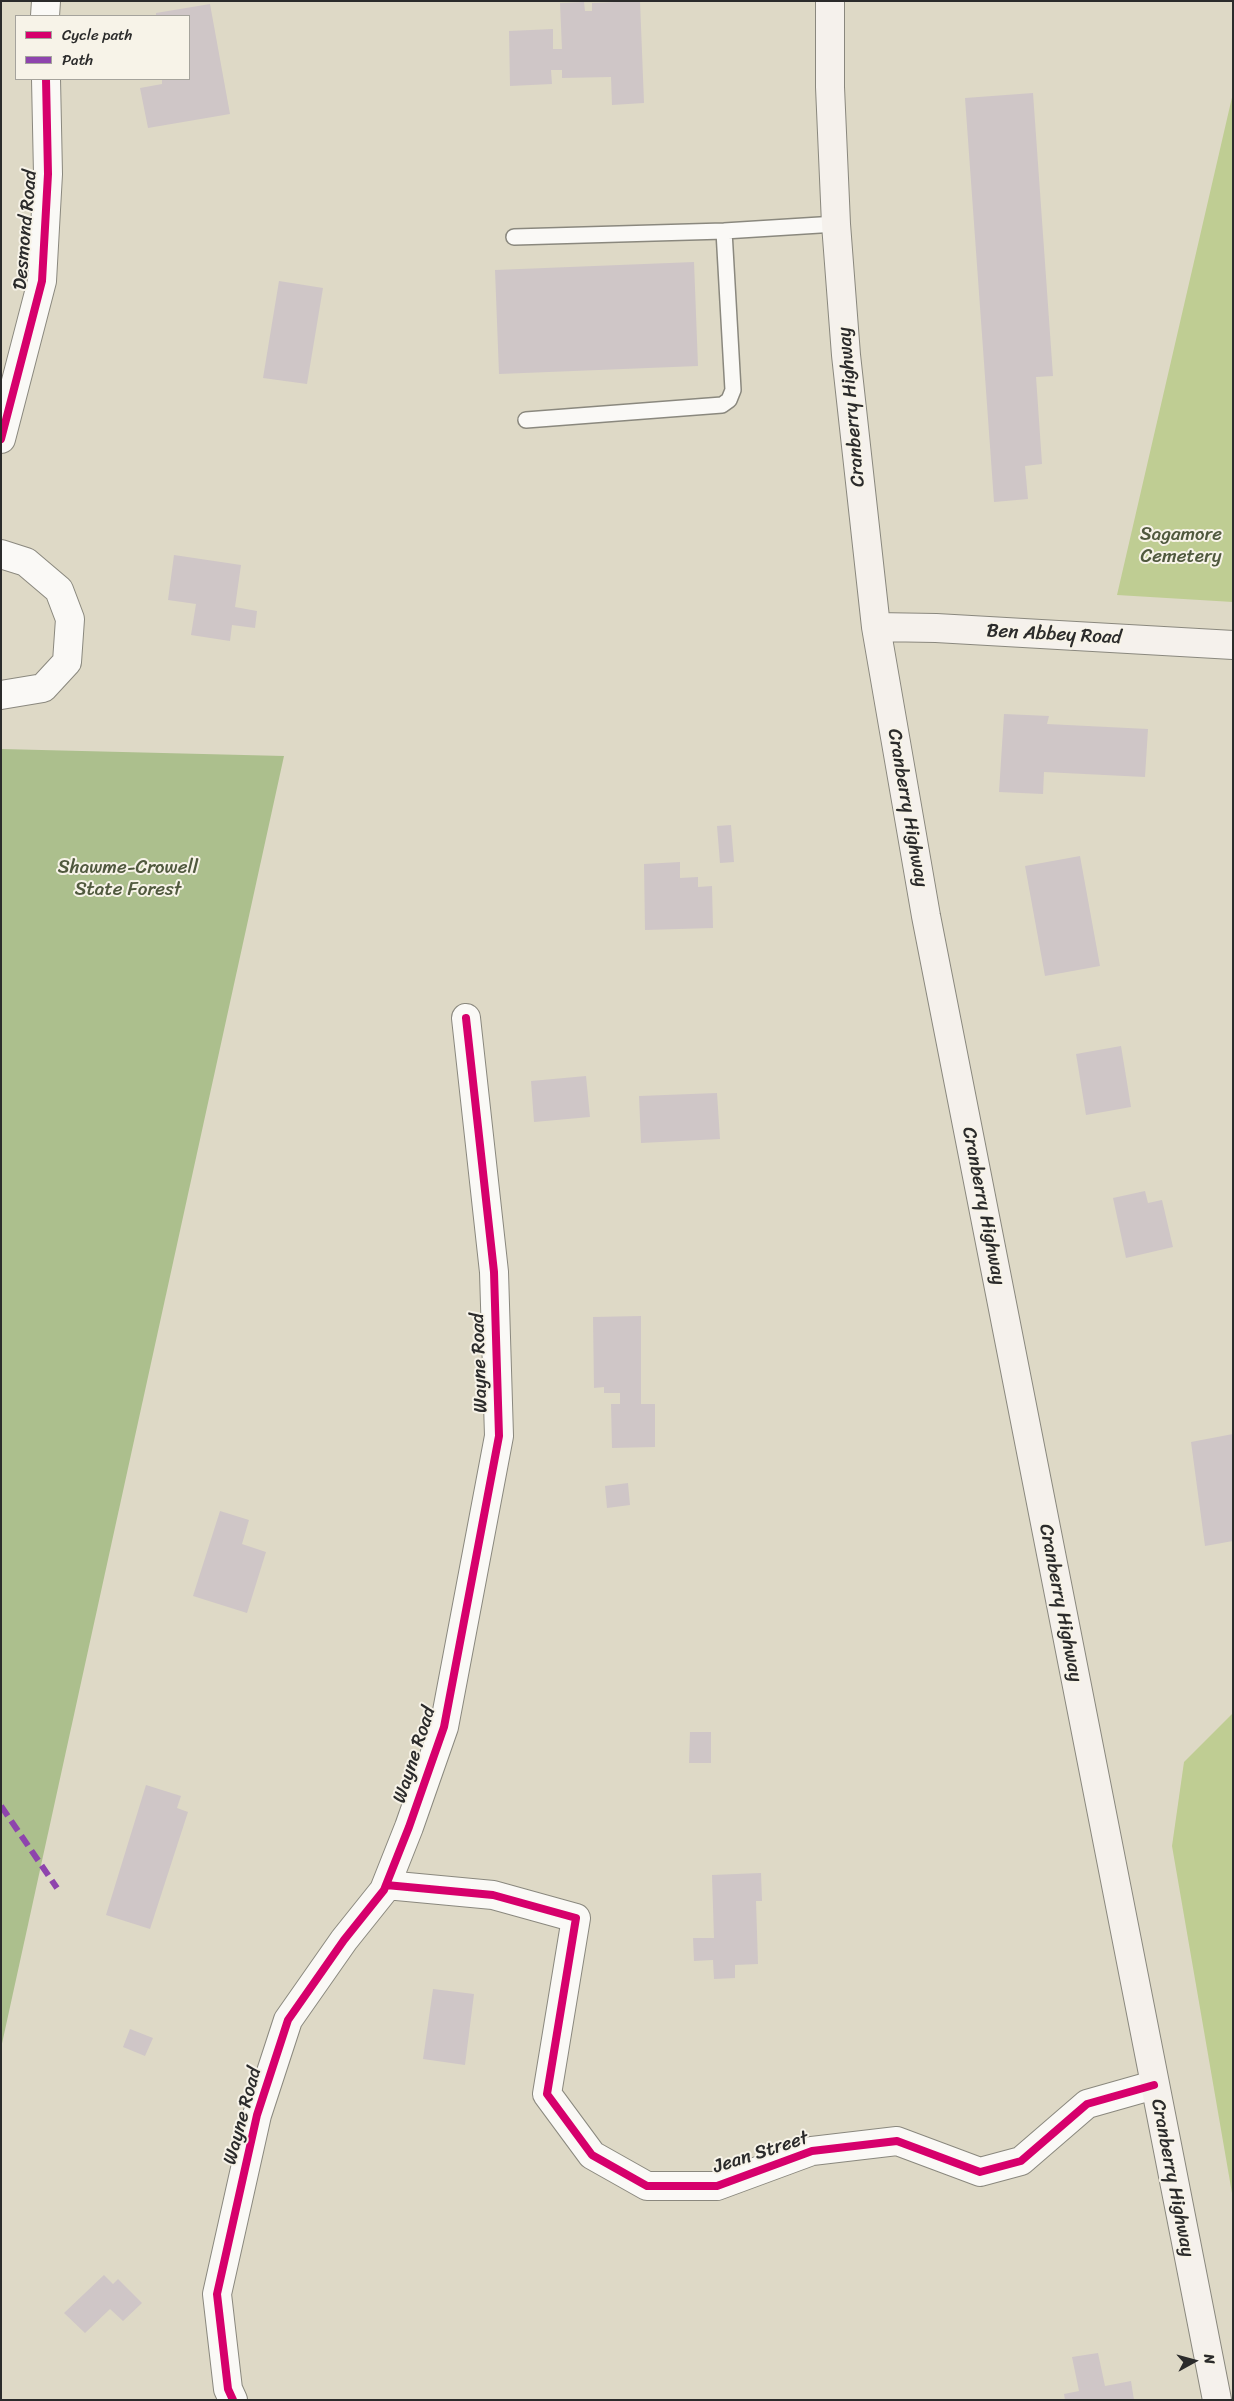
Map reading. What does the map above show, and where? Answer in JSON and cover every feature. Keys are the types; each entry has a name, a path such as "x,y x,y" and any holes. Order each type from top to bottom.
{"main road":[{"name":"Cranberry Highway","path":"830,1 830,86 836,224 846,355 876,627 926,916 1217,2400"},
{"name":"Ben Abbey Road","path":"876,627 946,628 1233,645"}],"street":[{"path":"45,15 46,1"},
{"name":"Desmond Road","path":"1,438 42,281 48,174 46,80"},
{"path":"1,554 26,562 59,590 70,619 67,662 43,688 1,695"},
{"name":"Wayne Road","path":"233,2400 228,2389 217,2294 257,2115 288,2020 344,1940 386,1885 444,1727 499,1436 494,1272 466,1018"},
{"name":"Jean Street","path":"386,1885 493,1895 576,1918 547,2094 592,2155 648,2186 717,2186 812,2152 896,2141 980,2172 1020,2161 1087,2104 1154,2085"}],"lane":[{"path":"514,237 724,231 836,224"},
{"path":"526,420 722,405 729,400 733,390 724,231"}],"green space":[{"name":"Sagamore Cemetery","path":"1233,93 1233,602 1117,595"},
{"name":"Shawme-Crowell State Forest","path":"1,749 284,756 1,2048"},
{"path":"1233,1713 1233,2199 1172,1846 1184,1762"}],"building":[{"path":"640,1 644,103 612,105 611,77 562,78 562,70 551,70 552,84 510,86 509,31 553,29 553,49 562,49 560,3 584,2 585,11 592,11 592,3"},
{"path":"210,4 230,114 148,128 140,88 162,84 162,80 190,80 190,15 156,15 156,13"},
{"path":"1033,93 1053,376 1036,377 1042,464 1025,466 1028,499 994,502 965,98"},
{"path":"694,262 698,366 499,374 495,270"},
{"path":"279,281 323,288 307,384 263,378"},
{"path":"174,555 241,565 235,607 257,611 255,628 232,625 230,641 191,635 196,604 168,600"},
{"path":"1004,714 1049,716 1047,724 1148,729 1145,777 1044,772 1043,794 999,792"},
{"path":"731,825 734,862 720,863 717,826"},
{"path":"1080,856 1100,966 1045,976 1025,866"},
{"path":"680,862 680,878 698,877 698,887 712,886 713,928 645,930 644,864"},
{"path":"1121,1046 1131,1107 1086,1115 1076,1054"},
{"path":"586,1076 590,1117 534,1122 531,1081"},
{"path":"717,1093 720,1139 641,1143 639,1096"},
{"path":"1145,1191 1148,1203 1162,1200 1173,1247 1126,1258 1113,1198"},
{"path":"641,1316 641,1404 655,1404 655,1447 612,1448 611,1404 620,1404 620,1393 604,1393 604,1387 594,1388 593,1317"},
{"path":"1233,1434 1233,1541 1205,1546 1191,1442"},
{"path":"628,1483 630,1505 607,1508 605,1486"},
{"path":"220,1511 249,1520 242,1544 266,1552 247,1613 193,1596"},
{"path":"690,1732 711,1732 711,1763 689,1763"},
{"path":"146,1785 181,1796 177,1808 188,1812 150,1929 106,1915"},
{"path":"761,1873 762,1901 756,1901 758,1964 735,1965 735,1978 714,1979 713,1960 694,1961 693,1938 714,1938 712,1875"},
{"path":"433,1989 474,1994 465,2065 423,2059"},
{"path":"130,2029 153,2038 145,2056 123,2047"},
{"path":"104,2275 113,2284 118,2279 142,2303 123,2321 110,2309 85,2333 64,2313"},
{"path":"1098,2353 1105,2386 1131,2381 1134,2400 1065,2400 1064,2394 1079,2391 1072,2357"}],"marked path":[{"path":"1,1806 57,1888"}],"cycle path":[{"path":"1,439 42,281 48,174 46,80"},
{"path":"233,2400 228,2389 217,2294 257,2115 288,2020 344,1940 384,1890 409,1827 444,1727 499,1436 494,1272 466,1018"},
{"path":"386,1885 493,1895 576,1918 547,2094 592,2155 647,2186 717,2186 812,2151 897,2141 980,2172 1021,2161 1087,2104 1154,2085"}]}
